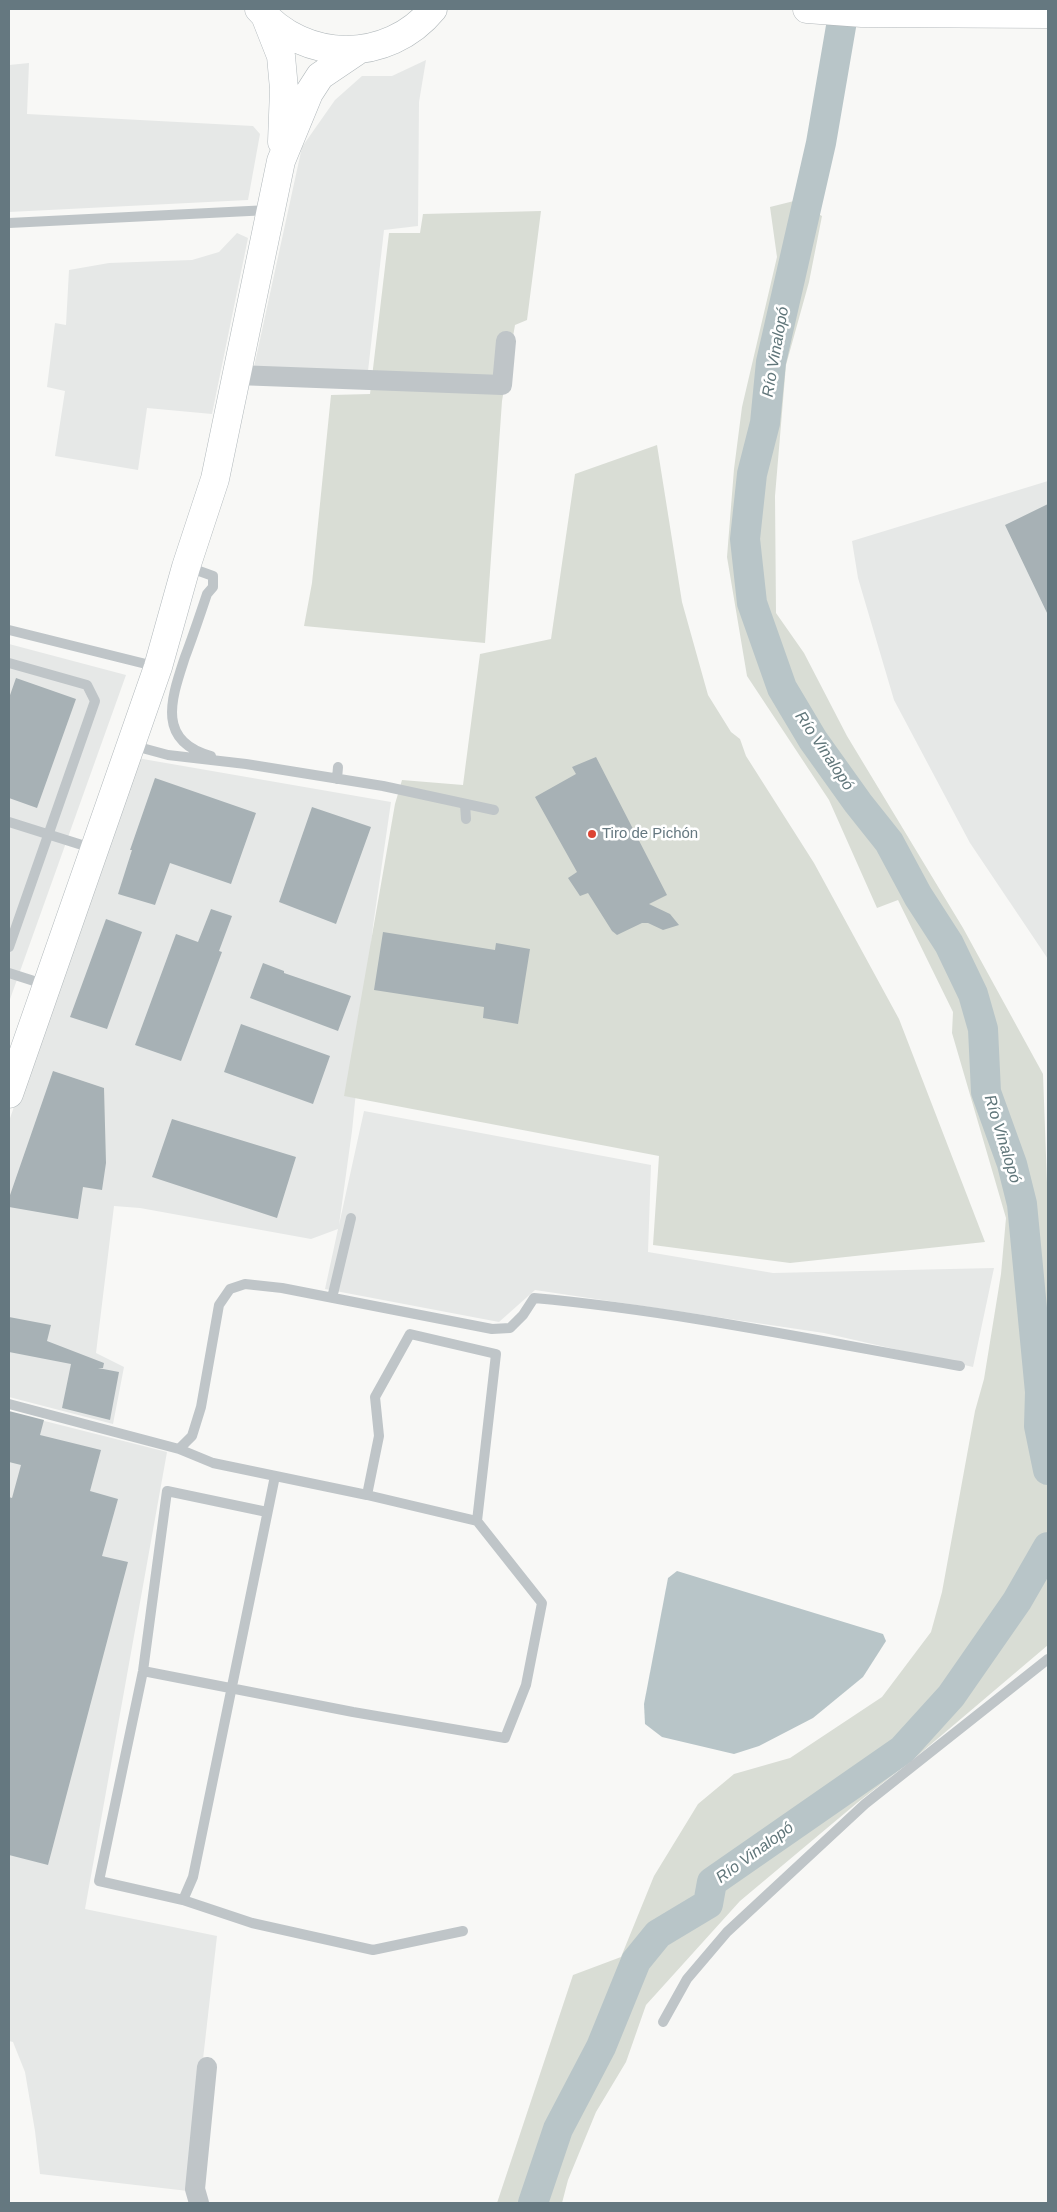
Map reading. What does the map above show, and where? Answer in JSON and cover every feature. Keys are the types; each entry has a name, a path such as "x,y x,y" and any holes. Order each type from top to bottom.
{"main road":[{"path":"263,14 286,34 308,45 332,50 358,51 382,45 404,35 424,20 433,9"},
{"path":"807,9 862,13 1048,14"},
{"path":"263,14 281,56 284,89 281,161"},
{"path":"9,1050 21,977 82,845 152,666 215,479 269,210 281,161 309,94 320,76 358,51"},
{"path":"9,1094 130,745 152,666"}],"street":[{"path":"237,375 502,385 506,341"},
{"path":"199,2203 195,2189 207,2067"}],"lane":[{"path":"9,223 269,210"},
{"path":"186,566 213,576 213,587 207,594 177,683 172,701 172,720 177,732 187,745 201,753 246,764"},
{"path":"9,630 152,666"},
{"path":"9,664 87,685 95,701 9,947"},
{"path":"130,745 168,755 246,764 383,786 494,810"},
{"path":"338,768 338,779"},
{"path":"465,804 466,819"},
{"path":"9,822 82,845"},
{"path":"332,1298 351,1218"},
{"path":"179,1449 192,1436 201,1406 219,1305 230,1289 245,1284 282,1288 492,1329 510,1328 534,1298 580,1302 726,1324 960,1366"},
{"path":"367,1495 379,1436 376,1397 410,1334 477,1349 496,1354 477,1521"},
{"path":"9,1404 179,1449 213,1463 367,1495 477,1521 542,1603 526,1685 505,1738 353,1712 143,1671"},
{"path":"182,1900 193,1877 275,1476"},
{"path":"267,1512 166,1491 143,1671 99,1881 182,1900 252,1923 373,1950 463,1931"},
{"path":"663,2022 687,1979 727,1932 865,1804 1048,1659"}],"shaded area":[{"path":"426,60 419,102 418,226 384,230 368,371 254,367 302,147 335,100 362,76 392,76"},
{"path":"29,63 27,114 253,126 260,134 248,200 9,212 9,65"},
{"path":"794,201 822,216 809,282 786,365 775,496 776,613 804,653 847,736 963,928 1043,1074 1048,1210 1048,1645 916,1757 857,1803 740,1901 646,2005 626,2062 596,2112 568,2180 562,2203 497,2203 573,1975 621,1957 654,1876 698,1804 734,1774 790,1758 882,1697 931,1632 942,1592 975,1411 984,1379 1001,1274 1006,1218 952,1033 953,1012 898,900 877,908 829,800 747,676 727,557 734,469 742,407 777,257 770,207"},
{"path":"541,211 527,320 515,325 502,401 485,643 304,626 312,583 331,395 370,394 389,233 420,233 423,214"},
{"path":"237,233 248,238 212,414 147,408 138,470 55,456 65,391 47,387 55,323 66,325 69,270 109,263 192,260 219,252"},
{"name":"Tiro de Pichón","path":"657,445 682,602 708,695 731,732 740,739 746,756 814,863 899,1019 985,1242 790,1263 653,1245 659,1156 344,1096 395,804 402,780 463,785 480,654 551,639 575,474"},
{"path":"1048,481 1048,959 970,843 894,700 858,578 852,541"},
{"path":"9,644 126,675 9,1002"},
{"path":"137,758 391,802 373,926 352,1131 339,1225 364,1111 651,1165 648,1252 773,1273 994,1268 973,1367 824,1333 535,1290 499,1322 325,1289 338,1229 311,1239 140,1208 114,1206 96,1353 124,1367 113,1424 9,1397 9,1121"},
{"path":"9,1412 167,1452 85,1909 217,1936 188,2191 40,2174 25,2072 13,2042 9,2041"},
{"path":"677,1571 883,1634 886,1641 863,1677 813,1718 759,1746 734,1754 662,1737 645,1724 644,1704 668,1578"}],"building":[{"path":"1048,504 1048,615 1005,525"},
{"path":"16,678 76,699 37,808 9,798 9,698"},
{"path":"596,757 667,895 649,904 670,914 679,925 663,930 648,923 642,923 617,935 612,931 588,893 580,896 568,878 577,872 535,797 576,774 572,767"},
{"path":"155,778 256,813 231,884 170,863 155,905 118,894 132,850 130,850"},
{"path":"312,807 371,827 336,924 279,902"},
{"path":"211,909 232,916 219,951 222,952 181,1061 135,1045 176,934 198,942"},
{"path":"106,919 142,932 107,1029 70,1017"},
{"path":"383,932 495,950 496,943 530,949 518,1024 483,1018 484,1007 374,990"},
{"path":"263,963 284,971 284,973 351,996 338,1031 250,998"},
{"path":"241,1024 330,1056 313,1104 224,1072"},
{"path":"53,1071 104,1088 106,1163 102,1190 83,1187 78,1219 9,1207 9,1198"},
{"path":"172,1119 296,1157 277,1218 152,1177"},
{"path":"9,1317 51,1325 47,1341 104,1363 103,1368 98,1368 119,1372 110,1420 62,1408 71,1364 9,1352"},
{"path":"9,1411 44,1420 40,1435 101,1450 90,1491 118,1499 102,1556 128,1562 48,1865 9,1855 9,1497 12,1498 21,1465 9,1462"}],"waterway":[{"name":"Río Vinalopó","path":"844,9 821,143 771,362 765,423 752,474 745,539 752,603 782,688 813,740 858,803 889,842 918,896 949,944 973,994 983,1029 986,1092 1012,1164 1022,1204 1040,1392 1039,1426 1048,1470"},
{"name":"Río Vinalopó","path":"533,2203 558,2129 601,2047 636,1961 658,1934 708,1904 712,1882 902,1750 951,1696 1017,1601 1048,1547"}],"place":[{"name":"Tiro de Pichón","path":"592,834"}]}
